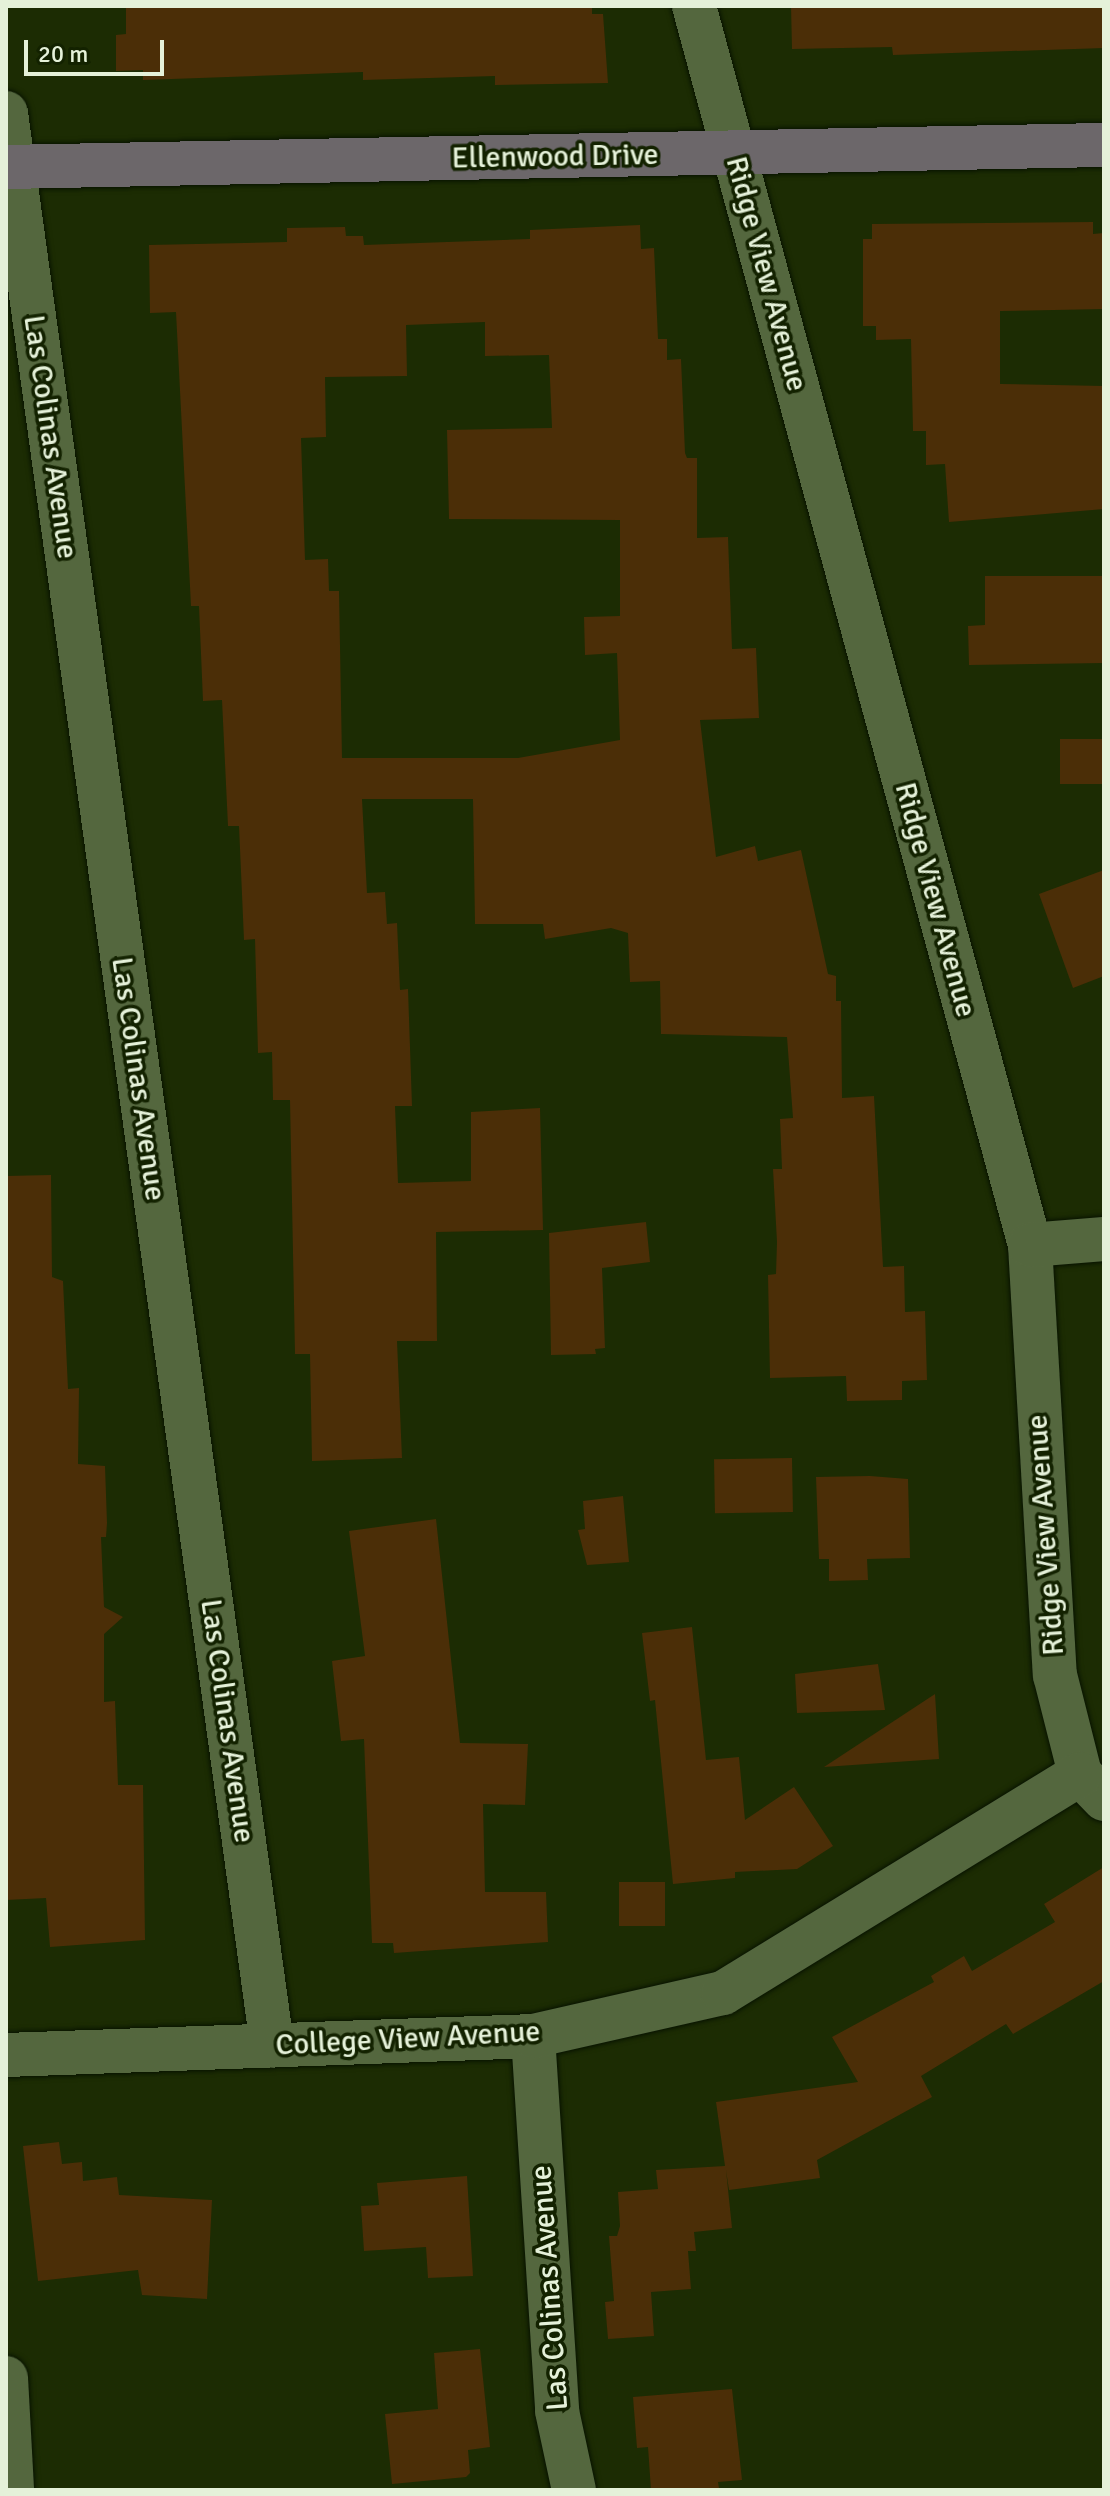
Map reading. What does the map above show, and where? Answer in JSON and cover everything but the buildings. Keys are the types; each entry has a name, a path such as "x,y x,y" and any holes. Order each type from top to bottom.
{"street":[{"name":"Ridge View Avenue","path":"694,6 1030,1245 1055,1675 1092,1787"},
{"name":"Las Colinas Avenue","path":"6,113 10,167 272,2046"},
{"name":"Ellenwood Drive","path":"10,167 1104,145"},
{"path":"1030,1245 1104,1239"},
{"name":"College View Avenue","path":"6,2055 533,2036 723,1993 1092,1787"},
{"name":"Las Colinas Avenue","path":"533,2036 557,2411 574,2490"},
{"path":"6,2378 12,2490"}]}
